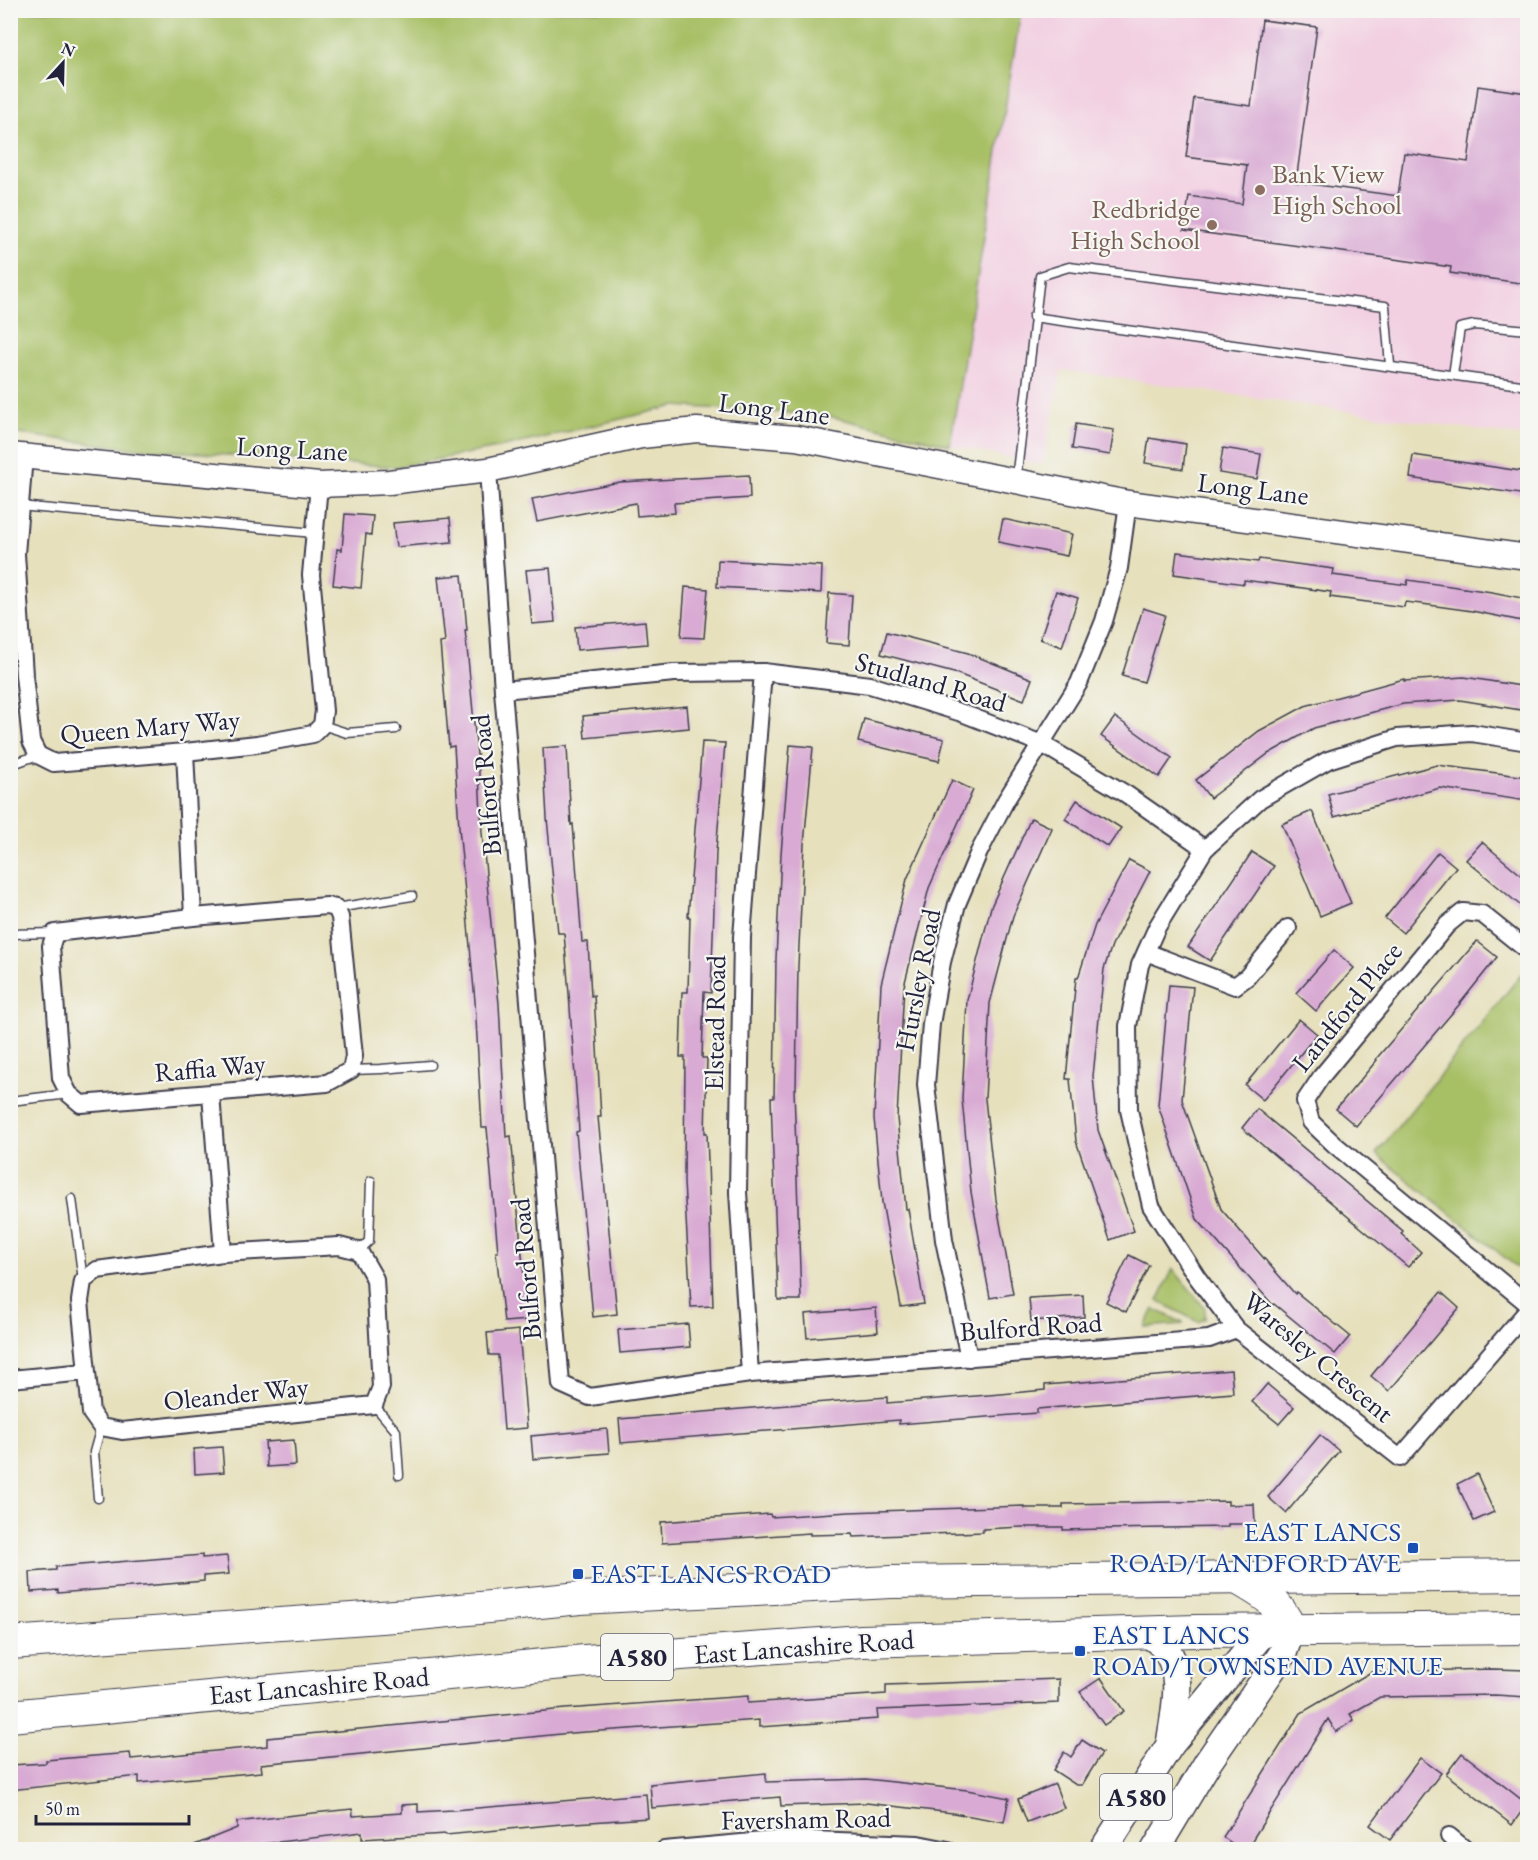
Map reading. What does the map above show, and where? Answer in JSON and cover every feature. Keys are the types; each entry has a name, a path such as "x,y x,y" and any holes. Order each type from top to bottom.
{"highway":[{"name":"A580","path":"10,1643 409,1615 580,1598 891,1582 1527,1575"},
{"name":"A580","path":"1279,1623 1319,1577"},
{"path":"1237,1578 1262,1592 1279,1623"},
{"name":"East Lancashire Road","path":"10,1716 596,1660 862,1641 1146,1632 1279,1623 1527,1628"}],"main road":[{"name":"A580","path":"1103,1850 1170,1745 1279,1623"},
{"name":"A580","path":"1155,1850 1208,1762 1283,1653 1279,1623"},
{"path":"1146,1632 1162,1644 1173,1662 1177,1677 1170,1745"}],"street":[{"name":"Long Lane","path":"17,456 319,484 389,482 488,470 641,436 697,430 796,438 1128,503 1527,557"},
{"name":"Queen Mary Way","path":"17,456 19,506 16,554 24,675 32,741 38,755 54,763 185,752 257,744 313,734 321,725"},
{"name":"Bulford Road","path":"488,470 503,690 561,1384 590,1397 750,1374 1209,1339 1236,1329"},
{"path":"319,484 311,575 324,711 321,725"},
{"name":"Hursley Road","path":"969,1358 944,1240 926,1085 931,1024 942,962 957,904 979,852 1006,800 1079,683 1104,621 1119,568 1128,503"},
{"name":"Studland Road","path":"503,690 674,673 763,672 870,685 962,713 1042,744 1126,794 1205,849"},
{"name":"Elstead Road","path":"750,1374 738,1192 742,937 763,672"},
{"name":"Waresley Crescent","path":"1527,742 1472,733 1397,738 1328,760 1260,799 1205,849 1157,927 1140,965 1128,1026 1129,1110 1151,1206 1197,1277 1236,1329 1400,1458 1527,1310"},
{"path":"185,752 193,917"},
{"path":"69,1094 61,1078 51,946 55,933 193,917 327,906 336,908 340,917 354,1056 351,1070"},
{"name":"Landford Place","path":"1527,951 1482,914 1463,912 1447,925 1320,1077 1305,1101 1311,1122 1334,1144 1527,1304"},
{"path":"1146,952 1235,986 1247,977 1288,928"},
{"name":"Raffia Way","path":"69,1094 81,1104 211,1094 327,1083 351,1070"},
{"path":"211,1094 223,1254"},
{"path":"100,1427 91,1413 86,1372 80,1301 84,1281 97,1269 223,1254 339,1245 359,1251 375,1279 381,1387 374,1405"},
{"path":"10,1379 86,1372"},
{"name":"Oleander Way","path":"100,1427 122,1431 374,1405"},
{"path":"1449,1836 1466,1850"},
{"name":"Faversham Road","path":"664,1850 785,1839 918,1844 948,1850"}],"lane":[{"path":"1016,480 1033,317 1040,276 1069,267 1386,306 1390,365"},
{"path":"1033,317 1390,365 1527,386"},
{"path":"1453,375 1460,328 1474,325 1527,330"},
{"path":"19,506 314,533"},
{"path":"321,725 347,733 396,729"},
{"path":"10,765 38,755"},
{"path":"336,908 412,896"},
{"path":"10,934 55,933"},
{"path":"351,1070 430,1065"},
{"path":"10,1101 69,1094"},
{"path":"359,1251 369,1241 371,1180"},
{"path":"72,1199 84,1281"},
{"path":"374,1405 396,1431 399,1475"},
{"path":"98,1498 94,1452 100,1427"}],"shaded area":[{"name":"Bank View High School","path":"1021,11 1527,11 1527,437 1062,370 1042,465 950,445"}],"green space":[{"path":"10,11 1021,11 950,445 824,415 675,406 508,446 396,467 129,448 11,433"},
{"path":"1525,970 1528,972 1528,1258 1519,1269 1376,1154"},
{"path":"1173,1269 1205,1308 1205,1319 1198,1322 1158,1301"},
{"path":"1154,1309 1183,1323 1183,1324 1145,1327"}],"building":[{"path":"1262,20 1317,27 1296,182 1398,196 1404,153 1468,162 1478,86 1527,93 1527,284 1450,273 1451,267 1184,230 1189,196 1242,204 1247,165 1186,157 1194,98 1251,106"},
{"path":"1076,424 1114,430 1110,455 1072,449"},
{"path":"1149,438 1186,444 1183,469 1145,463"},
{"path":"1223,448 1261,454 1257,479 1219,473"},
{"path":"1413,455 1527,472 1527,495 1410,478"},
{"path":"749,475 750,498 674,503 675,513 637,516 636,503 537,522 532,499 620,482"},
{"path":"345,514 373,516 371,535 366,534 361,588 333,585 337,549 342,550"},
{"path":"450,518 452,542 396,547 393,523"},
{"path":"1003,519 1072,534 1067,556 998,542"},
{"path":"1177,552 1258,562 1259,559 1334,569 1333,575 1407,585 1408,580 1527,599 1527,622 1422,604 1405,602 1404,607 1330,597 1331,592 1244,580 1244,584 1174,574"},
{"path":"718,560 822,566 821,593 717,587"},
{"path":"550,568 555,622 532,624 526,570"},
{"path":"462,575 467,630 465,630 478,755 482,833 499,1004 506,1137 511,1136 528,1320 504,1322 496,1252 498,1252 487,1128 482,1128 475,1001 454,746 449,747 440,643 445,642 438,577"},
{"path":"685,587 708,589 704,638 681,637"},
{"path":"1056,591 1078,598 1062,647 1040,639"},
{"path":"829,593 852,595 849,645 826,643"},
{"path":"1143,608 1165,615 1144,682 1122,676"},
{"path":"645,621 647,644 577,650 575,627"},
{"path":"887,632 968,653 1032,679 1024,700 958,674 881,654"},
{"path":"1464,677 1527,687 1527,711 1460,700 1403,704 1314,728 1268,754 1210,798 1196,780 1259,731 1305,706 1404,679 1404,681"},
{"path":"687,706 689,728 585,738 583,716"},
{"path":"1115,717 1172,758 1159,777 1101,736"},
{"path":"864,719 944,739 939,761 858,742"},
{"path":"702,742 725,743 716,852 711,993 704,992 702,1058 707,1058 705,1133 707,1133 713,1306 691,1307 684,1182 685,1057 680,1057 682,992 688,992 690,917 688,917"},
{"path":"790,745 813,747 804,844 798,966 796,1089 794,1089 801,1300 778,1300 771,1098 774,1098 776,959 781,854"},
{"path":"567,746 571,825 573,824 582,942 588,942 591,996 594,995 601,1117 598,1117 617,1314 593,1317 576,1132 579,1131 564,933 558,933 543,748"},
{"path":"1437,765 1527,777 1527,801 1440,788 1334,817 1328,794"},
{"path":"952,780 973,790 929,888 904,986 897,1118 906,1209 908,1209 924,1304 901,1307 882,1202 874,1118 881,984 907,879"},
{"path":"1077,800 1121,828 1108,847 1065,819"},
{"path":"1312,811 1351,903 1320,916 1282,824"},
{"path":"1031,818 1052,828 1013,916 990,1003 985,1099 996,1200 1013,1294 990,1298 971,1192 962,1099 967,1000 991,907"},
{"path":"1482,842 1527,880 1527,911 1466,860"},
{"path":"1252,852 1274,866 1210,961 1188,947"},
{"path":"1438,852 1456,867 1403,933 1385,918"},
{"path":"1129,860 1150,871 1112,945 1104,969 1093,1076 1098,1130 1134,1231 1110,1240 1076,1141 1070,1079 1066,1079 1076,978 1078,978 1095,925"},
{"path":"1477,941 1497,957 1356,1126 1336,1109"},
{"path":"1334,950 1354,968 1316,1011 1296,993"},
{"path":"1169,985 1193,987 1182,1100 1221,1209 1295,1294 1296,1292 1350,1336 1335,1354 1273,1305 1197,1219 1158,1105"},
{"path":"1299,1019 1317,1034 1263,1100 1245,1085"},
{"path":"1257,1109 1403,1231 1401,1234 1421,1252 1408,1267 1242,1128"},
{"path":"1129,1255 1149,1265 1126,1312 1106,1302"},
{"path":"1441,1292 1459,1308 1389,1391 1371,1376"},
{"path":"1083,1295 1084,1317 1031,1321 1029,1298"},
{"path":"876,1308 878,1332 807,1338 805,1314"},
{"path":"688,1324 690,1347 620,1353 618,1330"},
{"path":"519,1330 527,1428 504,1430 498,1355 489,1355 487,1333"},
{"path":"1231,1370 1233,1393 1037,1409 1037,1413 899,1424 899,1420 621,1443 619,1419 887,1397 887,1403 1001,1394 1045,1390 1045,1385"},
{"path":"1267,1384 1294,1407 1279,1424 1252,1402"},
{"path":"607,1429 609,1453 533,1459 531,1436"},
{"path":"1320,1435 1339,1451 1286,1513 1268,1497"},
{"path":"294,1440 296,1465 267,1467 265,1442"},
{"path":"222,1447 224,1472 195,1474 194,1449"},
{"path":"1477,1474 1494,1512 1474,1521 1457,1484"},
{"path":"1228,1501 1228,1505 1254,1504 1255,1524 1228,1524 1228,1527 1063,1530 1063,1527 1022,1527 983,1529 983,1532 853,1537 852,1534 810,1535 810,1533 662,1543 661,1522 770,1514 771,1517 1024,1506 1024,1508 1063,1508 1063,1504"},
{"path":"202,1555 202,1558 227,1556 229,1574 204,1576 204,1581 58,1593 58,1590 31,1592 30,1572 56,1570 56,1567"},
{"path":"1527,1670 1527,1697 1495,1695 1380,1697 1350,1714 1354,1720 1336,1732 1328,1719 1246,1850 1242,1850 1223,1837 1301,1713 1371,1672"},
{"path":"1101,1678 1124,1711 1104,1725 1080,1692"},
{"path":"1059,1679 1059,1703 877,1710 878,1719 759,1727 759,1720 571,1733 261,1764 262,1772 139,1783 139,1776 10,1790 10,1765 46,1763 46,1760 130,1753 131,1759 267,1746 267,1738 565,1709 748,1696 748,1703 886,1694 886,1685"},
{"path":"1082,1740 1102,1753 1082,1785 1076,1785 1053,1770 1064,1752 1071,1757"},
{"path":"1462,1753 1527,1804 1512,1825 1446,1774"},
{"path":"1420,1758 1441,1773 1390,1840 1370,1825"},
{"path":"766,1773 766,1782 866,1779 967,1790 1009,1798 1004,1822 953,1813 866,1803 781,1806 780,1797 652,1808 650,1784"},
{"path":"1055,1784 1064,1808 1027,1822 1018,1799"},
{"path":"646,1794 648,1818 446,1835 362,1839 362,1832 211,1850 193,1850 192,1846 237,1828 237,1822 294,1815 352,1809 353,1816 402,1813 402,1805 418,1804 418,1812"}],"place":[{"name":"Bank View High School","path":"1260,190"},
{"name":"Redbridge High School","path":"1212,225"},
{"name":"EAST LANCS ROAD/LANDFORD AVE","path":"1413,1548"},
{"name":"EAST LANCS ROAD","path":"578,1574"},
{"name":"EAST LANCS ROAD/TOWNSEND AVENUE","path":"1080,1651"}]}
